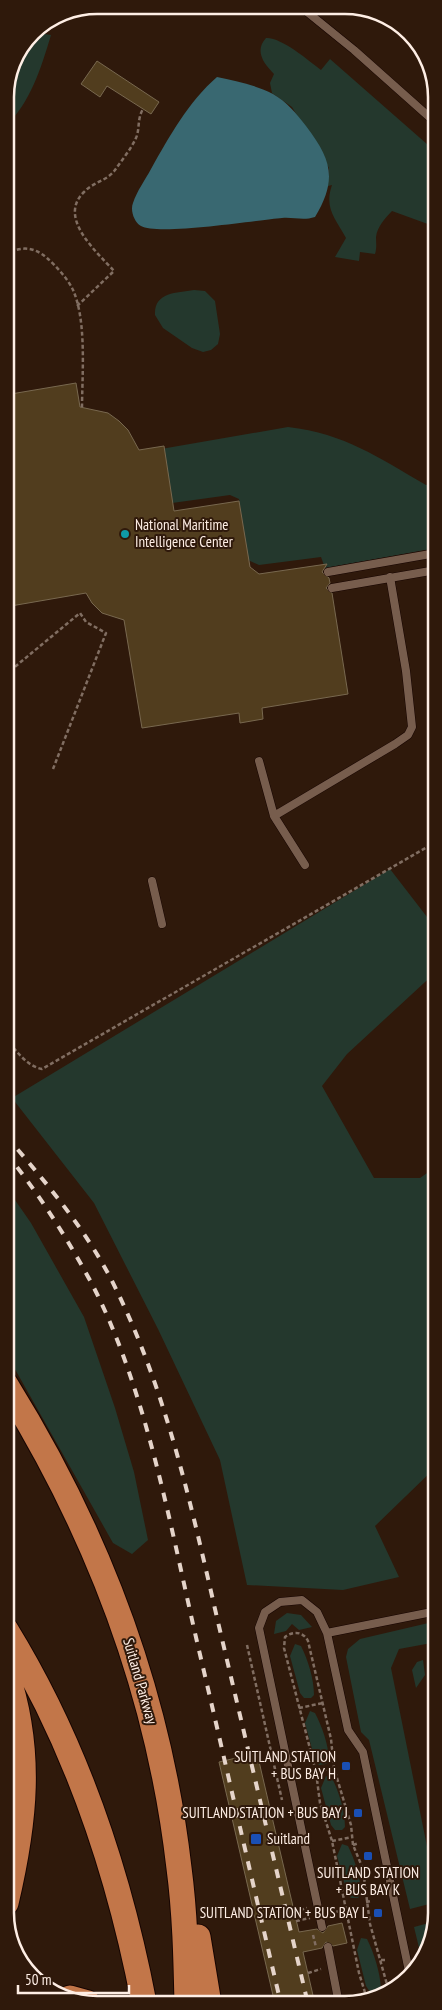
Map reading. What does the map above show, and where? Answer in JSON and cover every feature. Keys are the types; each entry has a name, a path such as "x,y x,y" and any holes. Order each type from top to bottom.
{"highway":[{"name":"Suitland Parkway","path":"14,1398 57,1472 100,1564 134,1657 165,1776 180,1869 187,1996"},
{"path":"14,1645 50,1711 96,1823 121,1902 142,1996"},
{"path":"14,1703 20,1727 24,1780 19,1839 14,1864"},
{"path":"165,1776 191,1865 199,1940 208,1996"}],"lane":[{"path":"310,14 354,50 428,116"},
{"path":"328,572 428,554"},
{"path":"332,588 428,571"},
{"path":"274,816 395,744 408,735 412,727 407,679 390,577"},
{"path":"259,762 274,816 304,865"},
{"path":"152,881 162,924"},
{"path":"322,1927 259,1628 265,1612 280,1602 302,1600 317,1612 327,1634 348,1730 363,1752 408,1968"},
{"path":"327,1634 428,1612"},
{"path":"328,1947 337,1996"}],"path":[{"path":"77,306 114,271 79,229 75,213 78,199 89,187 111,175 119,164 137,137 139,116 143,109"},
{"path":"14,249 28,248 39,251 50,260 73,290 82,343 82,410"},
{"path":"14,668 80,613 86,622 106,633 53,769"},
{"path":"14,1047 29,1064 42,1069 428,847"},
{"path":"365,1994 355,1963 332,1841 318,1790 316,1772 284,1643 290,1634 298,1633 305,1636 308,1641 323,1703 334,1768 346,1798 353,1844 363,1869 366,1902 387,1985"},
{"path":"299,1708 323,1703"},
{"path":"304,1749 309,1749"},
{"path":"333,1755 338,1754"},
{"path":"316,1772 334,1768"},
{"path":"314,1791 318,1790"},
{"path":"323,1835 330,1834"},
{"path":"332,1841 352,1837"},
{"path":"353,1844 359,1843"},
{"path":"366,1902 371,1901"},
{"path":"294,1912 307,1908"},
{"path":"330,1913 346,1910"},
{"path":"296,1920 310,1918"},
{"path":"381,1960 386,1960"},
{"path":"308,1974 321,1969"}],"green space":[{"path":"43,34 51,35 39,72 22,107 14,117 15,80 20,65 38,38"},
{"path":"266,38 279,41 302,55 321,70 330,59 428,145 428,224 392,211 378,230 375,254 360,252 359,261 335,257 346,238 330,207 329,200 332,185 328,186 329,168 292,107 272,93 270,83 274,74 262,57 262,43"},
{"path":"194,290 205,291 215,301 220,334 218,344 211,350 203,352 192,348 163,328 155,315 158,302 162,298 173,293"},
{"path":"288,427 309,430 344,441 428,485 428,549 325,568 321,557 259,565 248,560 239,499 230,495 172,503 161,449"},
{"path":"390,869 428,918 428,979 347,1054 322,1086 374,1178 420,1178 428,1172 428,1475 375,1526 399,1577 343,1590 247,1585 220,1460 158,1329 94,1203 14,1101 14,1097"},
{"path":"14,1199 31,1223 84,1317 115,1408 134,1472 148,1540 132,1554 113,1543 14,1368"},
{"path":"287,1613 301,1615 312,1627 299,1630 292,1624 286,1631 274,1634 276,1621"},
{"path":"428,1623 428,1644 399,1649 391,1668 428,1851 428,1904 410,1909 369,1740 361,1732 346,1657 348,1649 360,1639"},
{"path":"295,1644 301,1646 310,1670 314,1695 311,1698 304,1698 300,1693 290,1656"},
{"path":"423,1660 425,1675 416,1688 412,1670 417,1662"},
{"path":"310,1711 315,1713 325,1736 329,1761 326,1764 319,1765 315,1760 305,1723"},
{"path":"326,1776 332,1778 341,1802 345,1827 342,1830 335,1830 331,1825 321,1788"},
{"path":"342,1844 348,1846 357,1870 361,1894 358,1898 351,1898 347,1893 337,1856"},
{"path":"427,1923 420,1950 414,1927"},
{"path":"361,1938 367,1939 378,1969 380,1989 370,1992 366,1986 357,1950"}],"water":[{"path":"217,77 253,86 273,94 291,108 315,138 326,159 329,180 327,191 315,217 306,219 282,218 209,227 167,229 151,229 141,226 136,222 132,206 139,190 180,120 197,97"}],"building":[{"path":"97,61 159,102 151,114 107,86 100,97 81,84"},
{"name":"National Maritime Intelligence Center","path":"76,383 80,407 108,413 119,421 128,430 139,450 164,446 174,511 239,501 250,567 259,574 327,564 322,572 329,578 330,583 326,588 332,593 348,694 262,708 263,719 240,723 239,713 142,728 124,620 102,613 92,603 86,593 14,605 14,393"},
{"name":"Suitland","path":"257,1753 299,1932 317,1929 323,1933 328,1926 342,1923 347,1943 333,1946 326,1942 322,1948 303,1952 313,1996 273,1996 219,1762"}],"railway":[{"path":"14,1145 63,1204 89,1241 111,1279 130,1320 162,1404 198,1534 306,1996"},
{"path":"14,1164 63,1234 93,1286 112,1327 143,1415 156,1462 279,1996"}],"place":[{"name":"National Maritime Intelligence Center","path":"125,534"},
{"name":"SUITLAND STATION + BUS BAY H","path":"346,1766"},
{"name":"SUITLAND STATION + BUS BAY J","path":"358,1813"},
{"name":"Suitland","path":"256,1839"},
{"name":"SUITLAND STATION + BUS BAY K","path":"368,1856"},
{"name":"SUITLAND STATION + BUS BAY L","path":"378,1913"}]}
